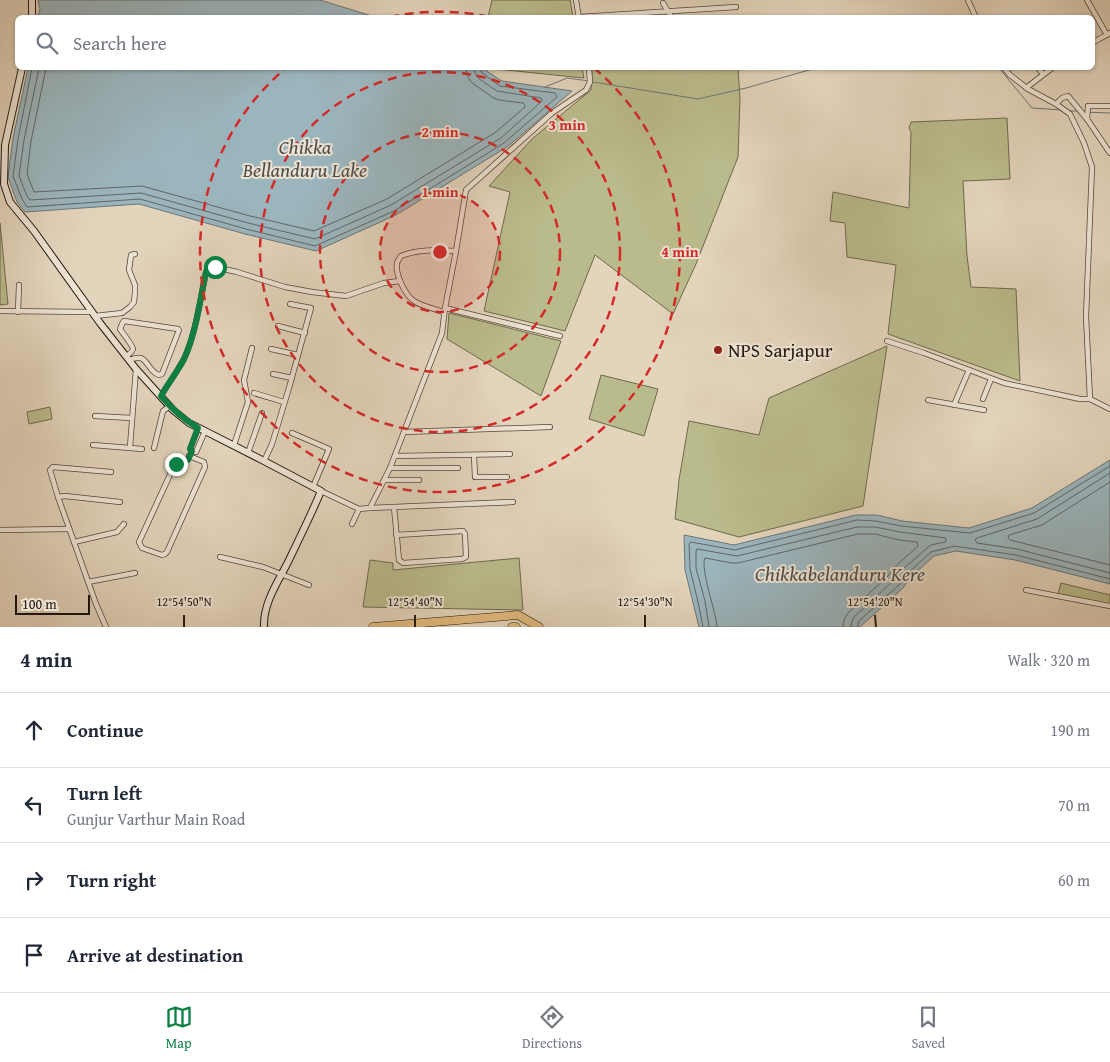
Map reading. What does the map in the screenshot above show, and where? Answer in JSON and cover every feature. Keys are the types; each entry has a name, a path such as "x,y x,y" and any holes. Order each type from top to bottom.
{"main road":[{"path":"32,0 32,15"},
{"path":"22,70 5,146 4,184 10,202 34,231 93,314 136,369 170,406 189,423 321,491 267,606 264,627"},
{"path":"373,627 518,615 539,627"}],"street":[{"path":"576,0 579,15"},
{"path":"968,0 975,15"},
{"path":"1087,0 1108,34 1095,41"},
{"path":"662,3 670,15"},
{"path":"609,15 736,7"},
{"path":"370,508 395,456 442,333 444,310 466,190 552,113 586,90 590,82 588,70"},
{"path":"1006,70 1026,88 1070,114 1084,143 1092,167 1086,317 1090,399"},
{"path":"1040,70 1043,74"},
{"path":"1026,88 1049,70"},
{"path":"1056,104 1062,98 1068,96 1087,119 1110,153"},
{"path":"1087,119 1088,106 1110,106"},
{"path":"456,251 410,252 401,256 397,263 397,272 400,281 414,302 560,336"},
{"path":"0,311 122,313 134,302 135,285 129,270 131,255 135,254"},
{"path":"161,396 183,360 197,314 206,272 210,269 215,267 237,272 285,287 346,296 384,283 400,281"},
{"path":"18,312 19,285"},
{"path":"264,461 272,444 312,308 290,304"},
{"path":"124,320 179,330 162,374 156,374 142,357 128,358 133,346 120,329 124,320"},
{"path":"278,326 305,333"},
{"path":"887,341 924,352 991,379 1080,399 1090,399 1110,409"},
{"path":"234,446 248,402 244,380 252,348"},
{"path":"271,349 298,355"},
{"path":"130,447 136,369"},
{"path":"954,405 969,370"},
{"path":"273,374 292,378"},
{"path":"983,398 991,379"},
{"path":"254,393 284,402"},
{"path":"928,400 984,410"},
{"path":"154,448 163,411 170,406"},
{"path":"248,453 262,413"},
{"path":"94,416 132,418"},
{"path":"404,432 550,427"},
{"path":"191,454 204,462 205,467 167,552 162,555 142,548 139,542 174,466 188,460 191,454 196,452 202,430"},
{"path":"292,433 330,449 313,487"},
{"path":"93,445 142,449"},
{"path":"474,454 475,477 507,477"},
{"path":"395,456 510,454"},
{"path":"106,627 88,582 50,470 53,467 111,472"},
{"path":"390,468 458,468"},
{"path":"385,480 419,480"},
{"path":"321,491 358,509 513,502"},
{"path":"58,496 120,502"},
{"path":"394,507 396,535 398,560 403,563 462,559 466,556 465,534 463,531 396,535"},
{"path":"352,524 358,509"},
{"path":"74,542 117,532 124,524"},
{"path":"0,530 70,529"},
{"path":"220,557 263,567 309,585"},
{"path":"88,582 135,573"},
{"path":"1026,590 1110,606"}],"green space":[{"path":"492,0 570,0 573,15 488,15"},
{"path":"506,70 582,70 584,78"},
{"path":"592,70 738,70 740,98 738,157 696,264 673,314 595,255 565,331 484,311 510,192 489,186 532,139 591,90"},
{"path":"1007,118 1010,179 963,181 967,256 971,287 1016,289 1020,381 888,334 896,265 847,257 845,223 830,221 833,192 909,208 911,132 909,128 911,122"},
{"path":"0,223 8,304 0,305"},
{"path":"449,313 561,341 541,396 447,339"},
{"path":"887,346 863,506 739,537 675,519 679,480 689,421 759,435 769,398"},
{"path":"601,375 658,389 644,436 589,419"},
{"path":"50,407 52,419 29,424 27,412"},
{"path":"519,558 523,610 363,607 370,560 393,563 393,570"},
{"path":"1061,583 1110,595 1110,606 1058,594"}],"water":[{"path":"38,0 320,0 369,15 38,15 40,9"},
{"name":"Chikka Bellanduru Lake","path":"28,70 485,70 502,81 572,91 507,147 396,215 316,251 245,234 139,204 25,212 17,202 8,177 13,138"},
{"name":"Chikkabelanduru Kere","path":"1110,460 1110,584 1015,560 956,551 934,556 911,577 903,588 860,627 699,627 685,570 684,535 734,545 856,515 877,515 902,521 969,528 1032,508"}],"waterway":[{"path":"593,82 698,99 809,70"},
{"path":"1001,70 1032,108 1062,110"},
{"path":"545,87 567,78 589,81"},
{"path":"1068,111 1079,111"},
{"path":"1083,112 1110,113"}],"place":[{"name":"NPS Sarjapur","path":"718,350"}],"route":[{"path":"176,464 188,460 198,428 173,410 161,396 183,360 197,314 206,272 215,267"}]}
